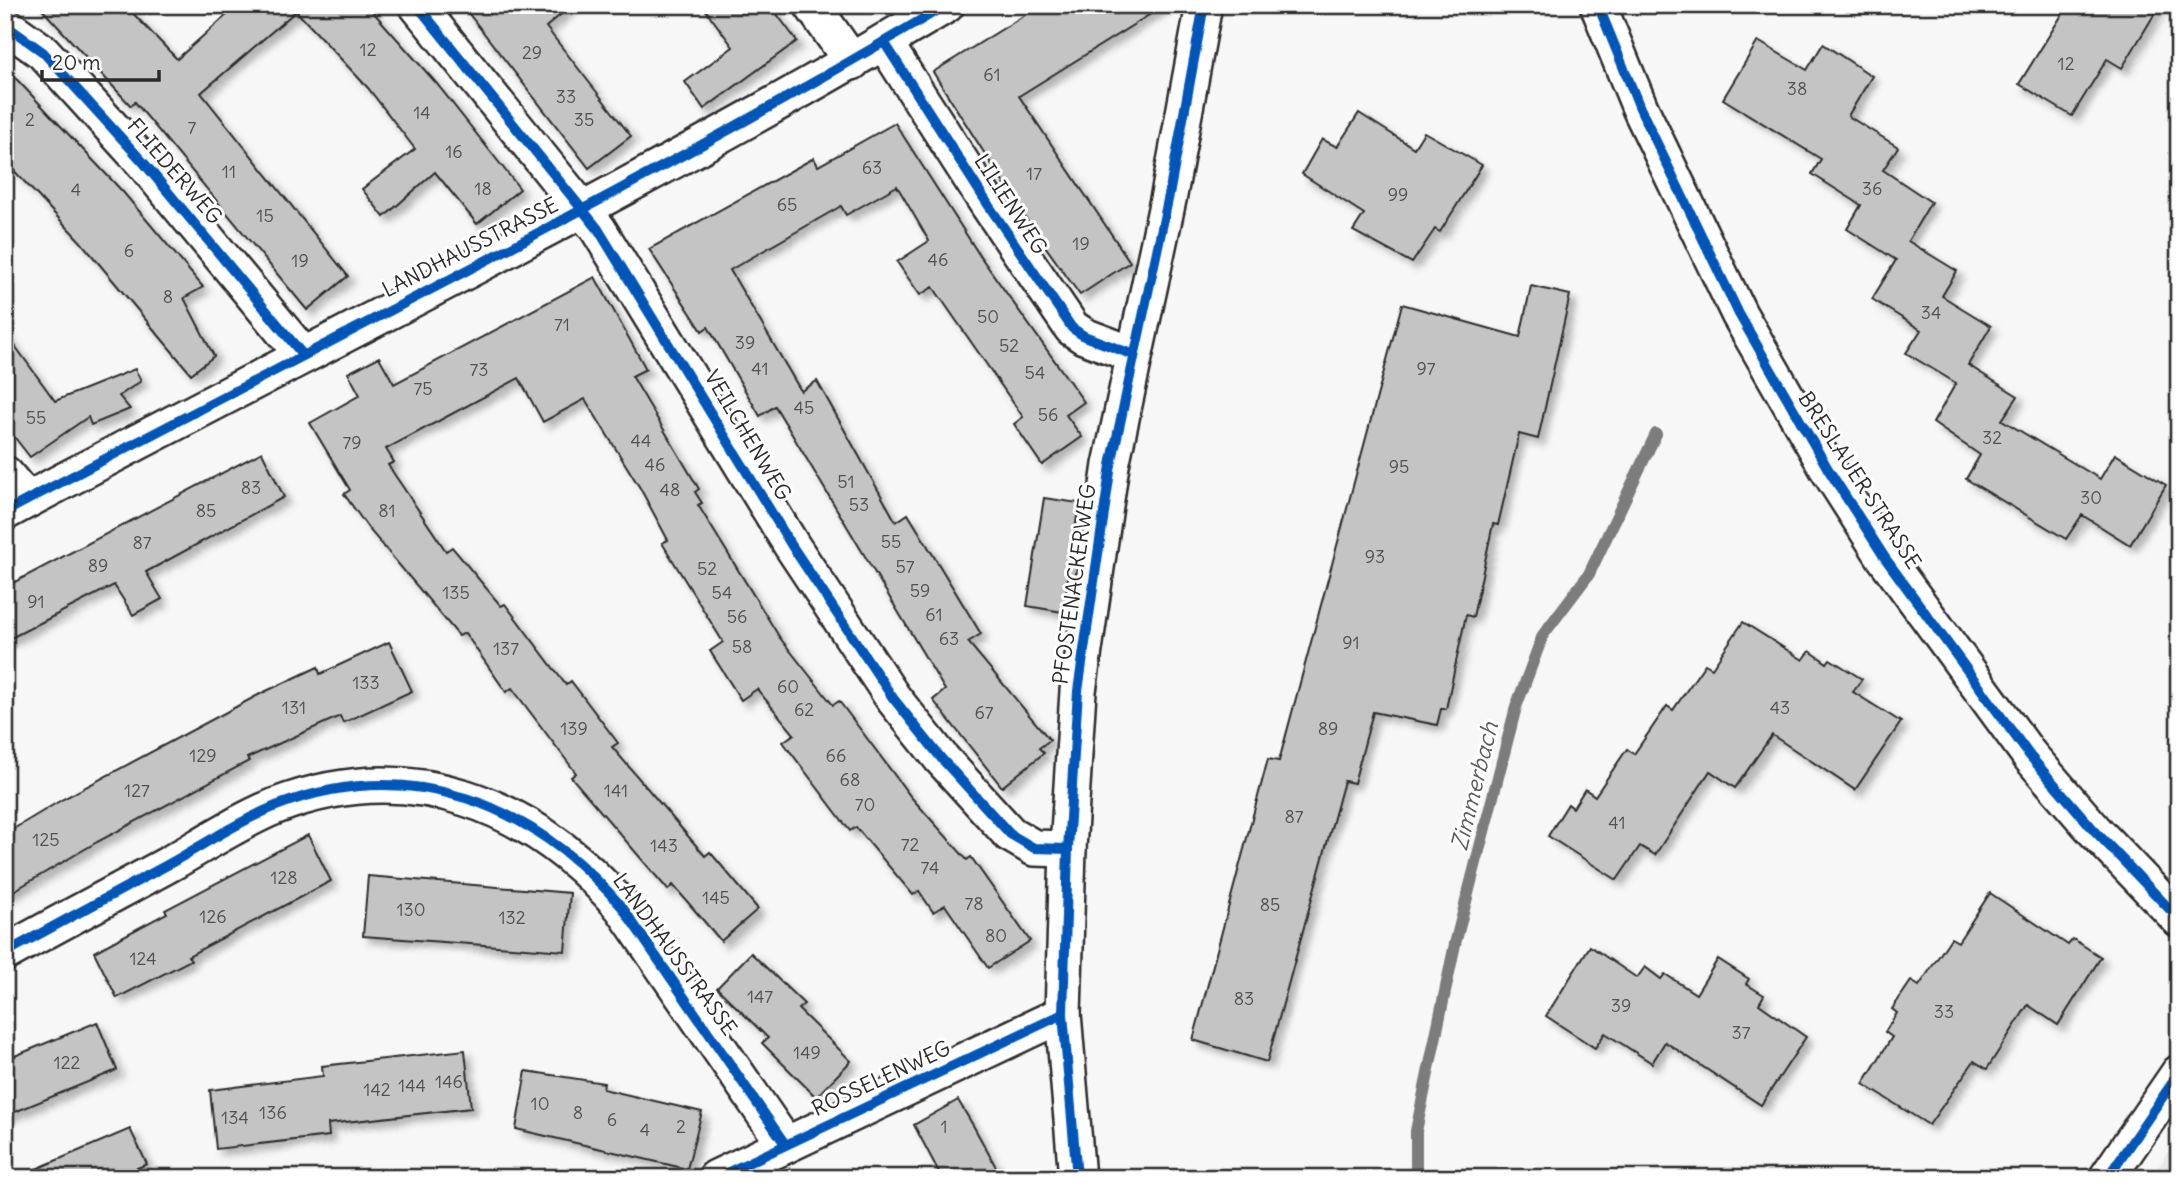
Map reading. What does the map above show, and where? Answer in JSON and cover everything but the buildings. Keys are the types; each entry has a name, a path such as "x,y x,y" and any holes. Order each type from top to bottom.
{"street":[{"name":"VEILCHENWEG","path":"418,5 583,210 619,262 792,545 893,698 941,758 1010,834 1034,848 1068,849"},
{"path":"812,5 852,62"},
{"name":"LANDHAUSSTRASSE","path":"13,495 303,355 583,210 852,62 946,5"},
{"name":"PFOSTENACKERWEG","path":"1077,1178 1063,1014 1068,849 1078,691 1111,465 1170,195 1204,5"},
{"name":"BRESLAUER STRASSE","path":"1598,5 1640,108 1739,314 1828,469 1885,558 2030,755 2175,908"},
{"name":"FLIEDERWEG","path":"5,25 43,52 144,163 303,355"},
{"name":"LILIENWEG","path":"884,42 989,206 1072,328 1084,336 1134,355"},
{"name":"LANDHAUSSTRASSE","path":"5,953 274,807 325,792 371,785 408,785 443,791 514,816 575,858 602,884 622,907 785,1144"},
{"name":"ROSSELENWEG","path":"716,1178 1063,1014"},
{"path":"2107,1178 2179,1073"}],"shaded area":[{"path":"2179,1136 2179,1178 2151,1178"}],"waterway":[{"name":"Zimmerbach","path":"1416,1178 1416,1131 1455,944 1516,707 1543,635 1589,574 1656,434"}],"cycle path":[{"path":"417,5 598,229 792,546 893,698 941,758 1010,834 1034,848 1068,849"},
{"path":"5,512 597,202 715,138 946,5"},
{"path":"1077,1178 1063,1014 1068,849 1078,691 1111,465 1169,195 1204,5"},
{"path":"1598,5 1640,108 1739,314 1828,469 1885,558 2030,756 2094,830 2179,919"},
{"path":"5,25 43,52 144,163 303,355"},
{"path":"884,42 989,206 1072,328 1084,336 1134,355"},
{"path":"5,953 276,806 326,791 374,785 421,788 466,798 508,816 549,840 587,871 622,907 785,1144"},
{"path":"716,1178 1063,1014"},
{"path":"2107,1178 2179,1073"}]}
